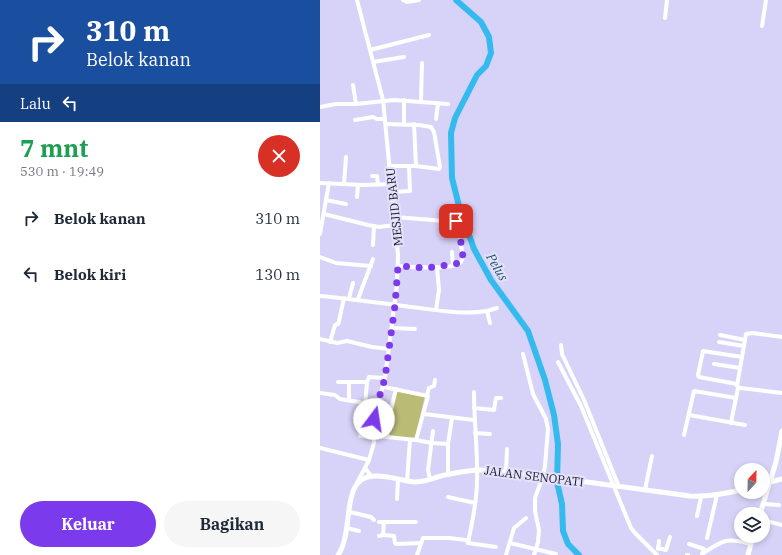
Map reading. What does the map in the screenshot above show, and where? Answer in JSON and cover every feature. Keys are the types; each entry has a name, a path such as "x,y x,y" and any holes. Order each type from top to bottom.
{"main road":[{"path":"770,483 782,431"},
{"name":"JALAN SENOPATI","path":"371,476 420,482 477,470 506,471 701,497 734,491"},
{"path":"338,555 347,528 352,497 357,483 371,476"},
{"path":"770,483 782,479"},
{"path":"763,507 765,499"},
{"path":"748,555 751,544"}],"street":[{"name":"MESJID BARU","path":"357,0 383,100 398,255 395,305 384,387 377,405 374,419 373,448 369,460 357,483"},
{"path":"403,0 407,2 419,0"},
{"path":"665,18 667,0"},
{"path":"762,26 766,0"},
{"path":"370,50 429,35"},
{"path":"373,62 404,57"},
{"path":"421,101 422,63"},
{"path":"353,84 356,104"},
{"path":"320,107 336,104 356,104 383,100 421,101 448,104"},
{"path":"404,100 404,124"},
{"path":"436,119 438,103"},
{"path":"355,120 373,117 377,119 385,119"},
{"path":"386,124 414,124 429,126 432,128 440,166 439,169 416,166 389,166"},
{"path":"414,124 416,166"},
{"path":"344,184 346,157"},
{"path":"392,192 410,191 409,166"},
{"path":"372,176 378,176 378,184"},
{"path":"320,183 358,185 392,184"},
{"path":"320,234 329,183"},
{"path":"357,197 358,185"},
{"path":"326,200 346,204"},
{"path":"324,214 356,223 374,226 395,225"},
{"path":"395,216 458,222 463,257 460,263 453,265 427,268 398,266"},
{"path":"373,245 374,226"},
{"path":"452,252 453,265"},
{"path":"320,257 336,263 371,266"},
{"path":"358,299 373,259"},
{"path":"436,310 439,290 437,267"},
{"path":"330,342 335,325 338,324 353,283"},
{"path":"320,296 358,299 395,305 471,313 497,308"},
{"path":"487,311 490,323"},
{"path":"392,328 415,329"},
{"path":"731,423 746,334 750,333 782,337"},
{"path":"720,335 745,340"},
{"path":"320,339 336,343 347,341 389,349"},
{"path":"719,342 744,346"},
{"path":"561,345 562,354 584,400 633,531 654,551 657,552 666,550 670,537"},
{"path":"742,358 703,351 698,375 699,377 738,386 782,393"},
{"path":"523,354 534,394 544,413 547,423 547,452 534,504 539,530 535,553"},
{"path":"558,362 581,406 616,486"},
{"path":"714,364 740,368"},
{"path":"385,378 368,377 364,403 363,424 360,436 387,437 448,444"},
{"path":"416,440 424,414 429,387 434,386 435,380"},
{"path":"338,382 367,382"},
{"path":"349,383 349,400"},
{"path":"384,387 427,395"},
{"path":"387,437 389,418 396,389"},
{"path":"684,435 695,391 736,398"},
{"path":"468,543 475,503 477,470 474,392"},
{"path":"320,393 335,395 340,399 377,405"},
{"path":"474,408 494,410 496,398 501,398"},
{"path":"424,414 474,420"},
{"path":"688,415 745,425"},
{"path":"448,475 448,444 452,418"},
{"path":"430,479 428,470 433,431"},
{"path":"475,433 490,434"},
{"path":"407,480 410,440"},
{"path":"320,448 369,460"},
{"path":"506,471 507,449"},
{"path":"645,490 652,456"},
{"path":"365,468 371,476"},
{"path":"397,499 398,479"},
{"path":"707,538 717,495"},
{"path":"448,497 475,503"},
{"path":"697,516 701,497"},
{"path":"764,504 779,505"},
{"path":"350,512 371,517 374,520"},
{"path":"506,555 515,527 526,518"},
{"path":"416,522 382,522 381,535 394,536 394,543 396,544 421,543"},
{"path":"770,522 782,525"},
{"path":"347,528 359,531"},
{"path":"418,555 423,538 463,540 468,543 496,547"},
{"path":"702,555 717,544 726,540 737,540 751,544"},
{"path":"657,552 659,541"},
{"path":"510,543 535,553 556,554"},
{"path":"689,544 704,549 702,555"}],"green space":[{"path":"397,388 422,393 425,395 415,439 386,435"}],"waterway":[{"name":"Pelus","path":"456,0 481,22 489,37 491,53 486,66 477,75 455,118 451,133 452,178 459,206 474,249 491,280 528,331 545,380 554,415 558,444 557,482 562,504 563,531 568,544 579,555"}],"route":[{"path":"374,419 377,405 384,387 398,284 398,266 427,268 460,263 463,257 458,222 456,221"}]}
